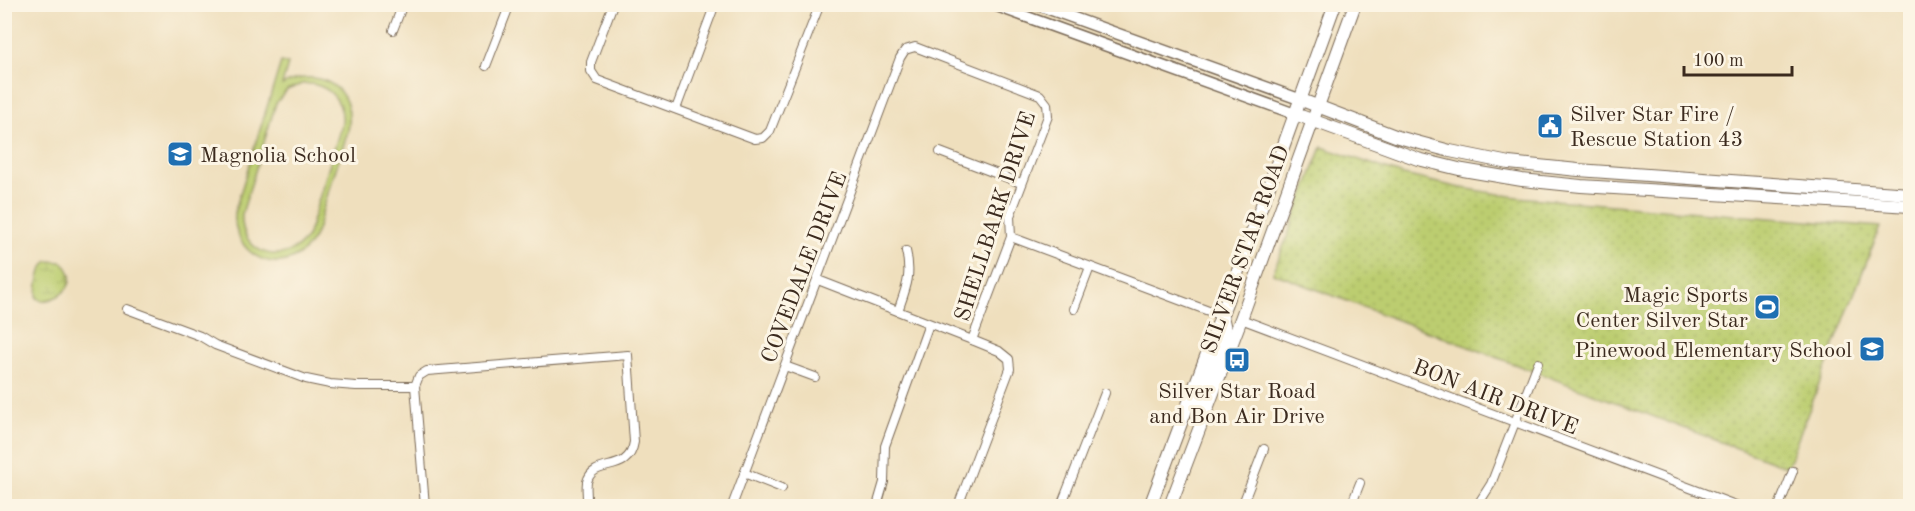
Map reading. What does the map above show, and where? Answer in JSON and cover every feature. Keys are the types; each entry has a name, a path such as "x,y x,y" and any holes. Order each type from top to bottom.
{"main road":[{"name":"SILVER STAR ROAD","path":"1150,507 1335,4"},
{"name":"SILVER STAR ROAD","path":"1170,507 1355,4"},
{"path":"1299,99 1398,136 1450,151 1509,163 1911,194"},
{"path":"1295,114 1418,159 1498,176 1581,186 1911,206"},
{"path":"1192,449 1192,425 1226,329 1222,316"}],"street":[{"path":"393,30 403,4"},
{"path":"486,66 510,4"},
{"path":"613,4 591,62 591,71 597,80 755,139 763,138 770,131 820,4"},
{"path":"676,109 715,4"},
{"path":"991,4 1295,114"},
{"path":"1035,4 1299,99"},
{"name":"SHELLBARK DRIVE","path":"915,47 1040,95 1047,104 1048,116 1010,216 1011,237 972,340"},
{"name":"COVEDALE DRIVE","path":"732,507 900,58 905,50 915,47"},
{"path":"940,152 1021,183"},
{"path":"1777,198 1778,185"},
{"path":"1011,237 1222,316"},
{"path":"898,311 910,268 906,251"},
{"path":"1074,309 1090,267"},
{"path":"818,280 999,351 1009,359 1010,369 958,507"},
{"path":"127,309 191,332 215,345 306,379 356,386 415,386"},
{"name":"BON AIR DRIVE","path":"1241,319 1738,507"},
{"path":"877,507 884,482 885,446 929,324"},
{"path":"425,507 415,386 419,376 427,372 628,356 633,450 628,458 617,465 597,469 590,475 587,483 588,507"},
{"path":"1477,507 1491,484 1538,363"},
{"path":"785,366 815,377"},
{"path":"1061,507 1105,393"},
{"path":"1242,507 1264,449"},
{"path":"1779,507 1793,471"},
{"path":"744,473 782,488"},
{"path":"1351,507 1360,483"}],"green space":[{"path":"281,62 288,64 282,85 296,79 309,78 321,79 332,84 341,92 347,103 348,131 315,236 309,245 297,256 284,261 271,262 258,257 247,249 239,237 235,223 236,207","holes":["302,84 311,84 326,89 337,100 342,114 342,123 308,235 299,246 288,252 266,253 256,248 248,239 243,228 242,214 276,103 287,90"]},
{"path":"1322,147 1404,175 1456,187 1517,197 1880,227 1787,467 1273,273"},
{"path":"48,261 62,262 70,276 70,282 63,292 42,301 37,298 38,283 40,273"}],"place":[{"name":"Silver Star Fire / Rescue Station 43","path":"1550,126"},
{"name":"Magnolia School","path":"180,154"},
{"name":"Magic Sports Center Silver Star","path":"1767,307"},
{"name":"Pinewood Elementary School","path":"1872,349"},
{"name":"Silver Star Road and Bon Air Drive","path":"1237,360"}]}
